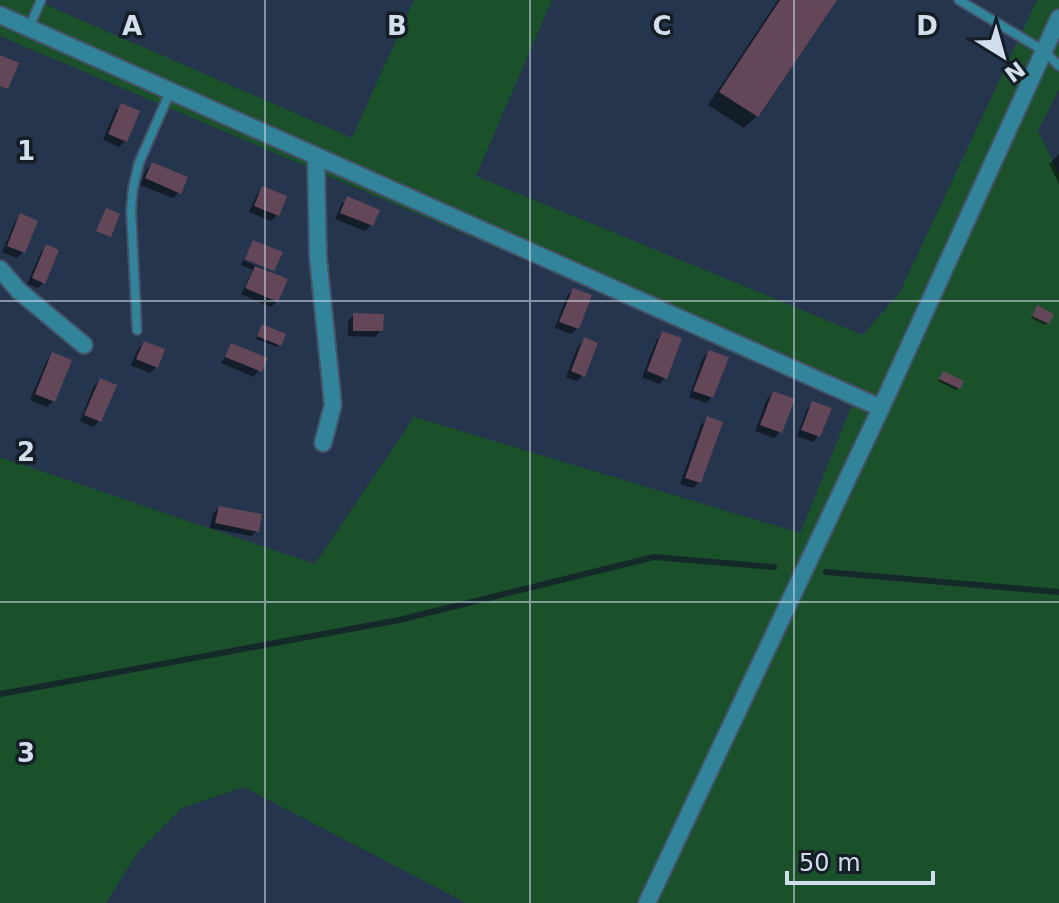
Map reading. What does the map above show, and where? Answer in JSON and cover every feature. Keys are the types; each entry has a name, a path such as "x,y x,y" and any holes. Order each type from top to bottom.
{"street":[{"path":"0,15 881,408"},
{"path":"647,903 881,408 1059,18"},
{"path":"316,156 318,257 333,405 323,443"},
{"path":"0,269 19,291 84,345"}],"lane":[{"path":"29,28 41,0"},
{"path":"959,0 1044,51 1059,66"},
{"path":"137,330 131,210 133,188 139,163 170,91"}],"green space":[{"path":"0,0 35,0 352,138 414,0 552,0 476,176 863,335 900,292 1037,0 1059,0 1059,89 1038,131 1059,174 1059,903 466,903 244,787 182,808 138,852 106,903 0,903 0,457 315,564 414,417 800,533 854,400 0,36"}],"building":[{"path":"780,0 837,0 758,117 719,92"},
{"path":"0,55 19,63 8,89 0,86"},
{"path":"121,103 140,111 127,142 108,134"},
{"path":"152,162 188,177 181,194 145,178"},
{"path":"262,186 287,196 279,216 254,206"},
{"path":"347,196 380,210 373,226 340,213"},
{"path":"106,208 120,214 111,237 96,231"},
{"path":"20,213 38,221 25,253 7,246"},
{"path":"253,240 283,252 274,271 245,259"},
{"path":"46,244 59,250 45,284 32,278"},
{"path":"255,266 288,279 278,302 245,288"},
{"path":"573,288 592,295 579,329 559,322"},
{"path":"1037,305 1054,314 1049,324 1032,316"},
{"path":"353,313 384,314 383,331 353,331"},
{"path":"262,324 286,334 281,346 257,336"},
{"path":"662,331 682,338 667,379 647,371"},
{"path":"584,337 598,343 585,377 571,371"},
{"path":"144,341 165,349 158,368 136,359"},
{"path":"231,343 268,358 262,372 225,357"},
{"path":"709,350 729,357 713,398 693,391"},
{"path":"52,352 72,360 55,402 35,394"},
{"path":"943,371 964,381 960,389 939,379"},
{"path":"100,378 117,385 101,422 84,415"},
{"path":"773,391 795,399 782,433 760,425"},
{"path":"812,401 832,408 820,437 801,430"},
{"path":"707,416 723,422 701,483 685,478"},
{"path":"219,506 262,514 259,532 215,523"}],"waterway":[{"path":"0,694 399,620 654,557 774,567"},
{"path":"826,572 1059,592"}]}
